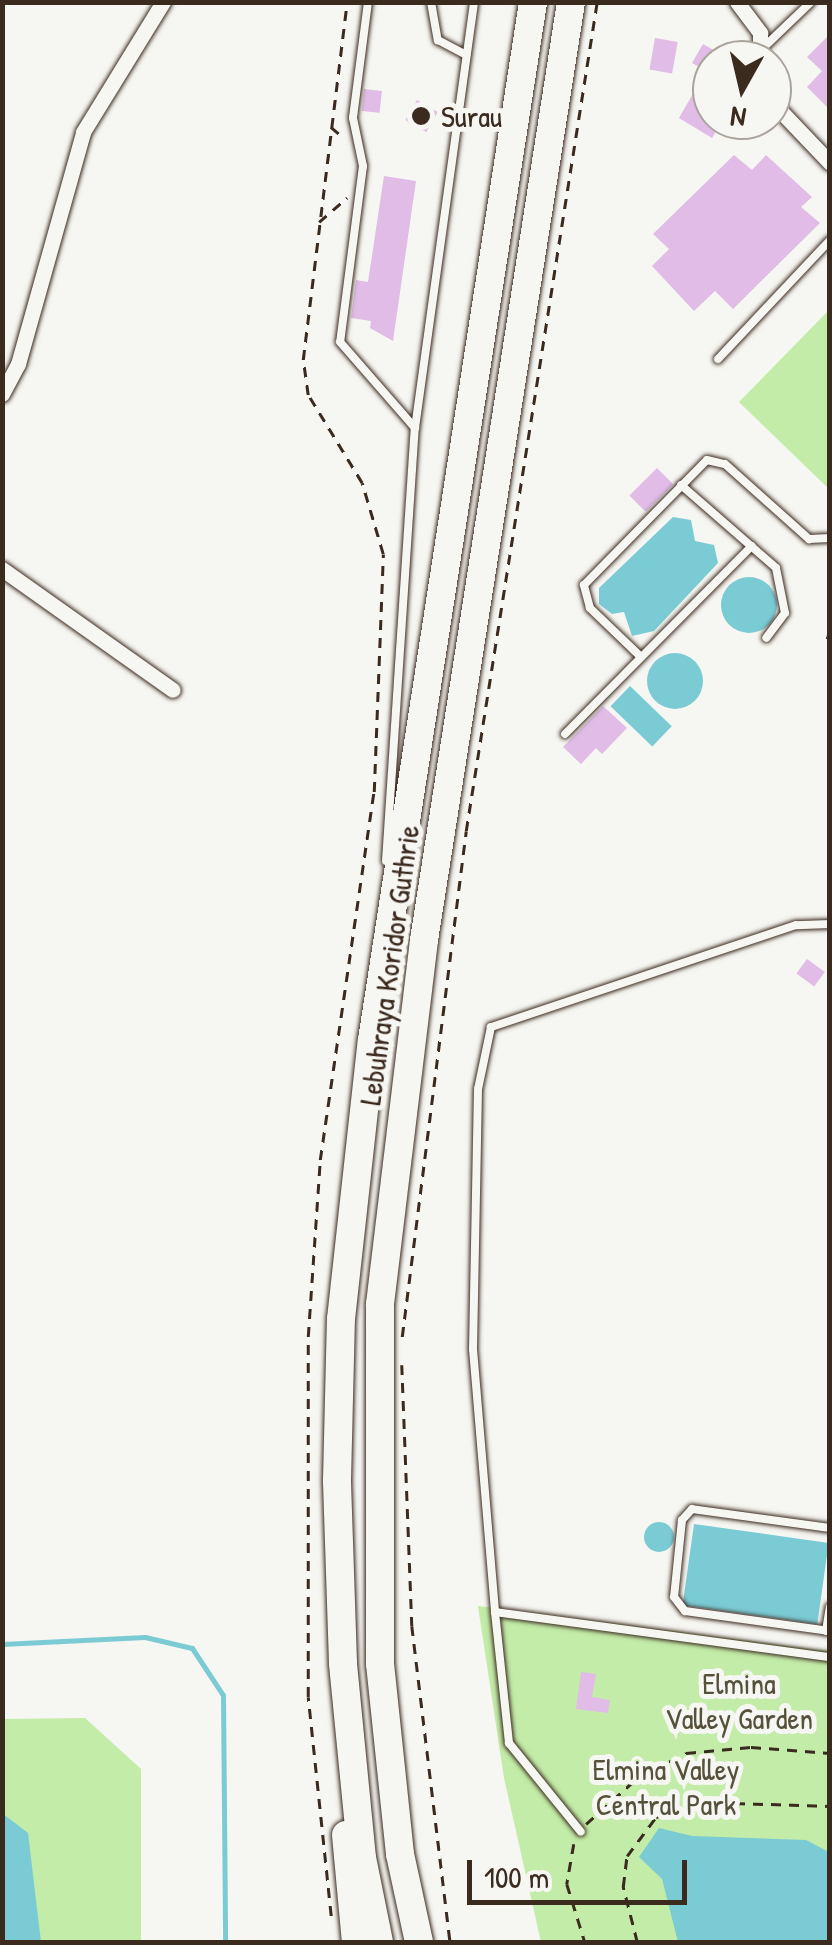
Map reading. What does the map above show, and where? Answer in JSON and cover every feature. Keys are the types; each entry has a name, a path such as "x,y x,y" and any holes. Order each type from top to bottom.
{"highway":[{"name":"Lebuhraya Koridor Guthrie","path":"379,1942 355,1786 336,1480 341,1319 372,1040 534,2"},
{"name":"Lebuhraya Koridor Guthrie","path":"418,1942 400,1854 380,1664 380,1304 424,940 572,2"},
{"path":"355,1786 344,1860 356,1942"}],"street":[{"path":"2,394 18,364 83,132 162,2"},
{"path":"737,2 757,27 758,40"},
{"path":"792,123 830,163"},
{"path":"2,569 173,690"}],"lane":[{"path":"368,2 353,118 360,187 340,342 415,428"},
{"path":"431,2 438,40 466,55"},
{"path":"372,1040 415,428 474,2"},
{"path":"774,40 810,2"},
{"path":"718,359 830,240"},
{"path":"641,657 590,608 584,584 681,485 714,459 809,539 830,538"},
{"path":"681,485 776,568 786,598 785,612 766,638"},
{"path":"566,734 752,546"},
{"path":"581,1832 509,1742 473,1349 478,1089 491,1026 796,925 830,924"},
{"path":"830,1528 692,1509 682,1520 674,1597 685,1611 828,1631 830,1606"},
{"path":"495,1612 830,1658"}],"path":[{"path":"332,1926 308,1696 308,1338 320,1160 374,792 383,554 362,483 308,396 302,360 347,2"},
{"path":"402,1343 466,831 597,2"},
{"path":"318,223 360,187"},
{"path":"827,638 830,630"},
{"path":"402,1362 412,1626 450,1942"},
{"path":"586,1942 567,1884 581,1832 637,1778 686,1752 750,1746 830,1753"},
{"path":"637,1942 623,1888 627,1856 656,1817 698,1802 830,1806"}],"green space":[{"path":"829,310 829,489 739,402"},
{"name":"Elmina Valley Central Park","path":"478,1606 829,1651 829,1942 541,1942 504,1778"},
{"path":"85,1718 141,1769 141,1942 3,1942 2,1719"}],"water":[{"path":"673,517 691,520 695,541 714,545 718,563 654,631 632,636 624,612 612,614 599,604 599,588"},
{"path":"749,577 769,585 777,605 769,625 749,633 729,625 721,605 729,585"},
{"path":"675,653 695,661 703,681 695,701 675,709 655,701 647,681 655,661"},
{"path":"630,686 672,726 652,746 611,706"},
{"path":"659,1522 670,1526 674,1537 670,1548 659,1552 648,1548 644,1537 648,1526"},
{"path":"694,1524 829,1543 817,1624 683,1605"},
{"path":"2,1813 28,1833 41,1942 3,1942"},
{"path":"659,1828 692,1836 806,1840 829,1852 829,1942 678,1942 662,1879 639,1857"}],"building":[{"path":"830,34 830,110 807,87 822,71 807,57"},
{"path":"655,38 678,42 672,74 649,70"},
{"path":"364,89 382,91 380,113 362,111"},
{"path":"692,95 692,126 679,118"},
{"name":"Surau","path":"417,100 438,112 426,132 406,120"},
{"path":"734,155 752,170 766,155 812,197 801,207 820,223 733,309 715,291 694,311 652,266 669,249 653,234"},
{"path":"384,176 416,181 393,341 370,328 371,321 351,318 356,280 368,282"},
{"path":"657,468 673,484 646,512 629,496"},
{"path":"603,706 627,728 602,754 596,748 581,764 563,747"},
{"path":"807,959 825,972 814,986 796,974"},
{"path":"581,1672 596,1674 592,1697 610,1700 608,1713 576,1709"}],"waterway":[{"path":"2,1644 145,1637 192,1648 223,1695 225,1942"}],"place":[{"name":"Surau","path":"421,116"}],"park label":[{"name":"Elmina Valley Garden","path":"739,1700"}]}
